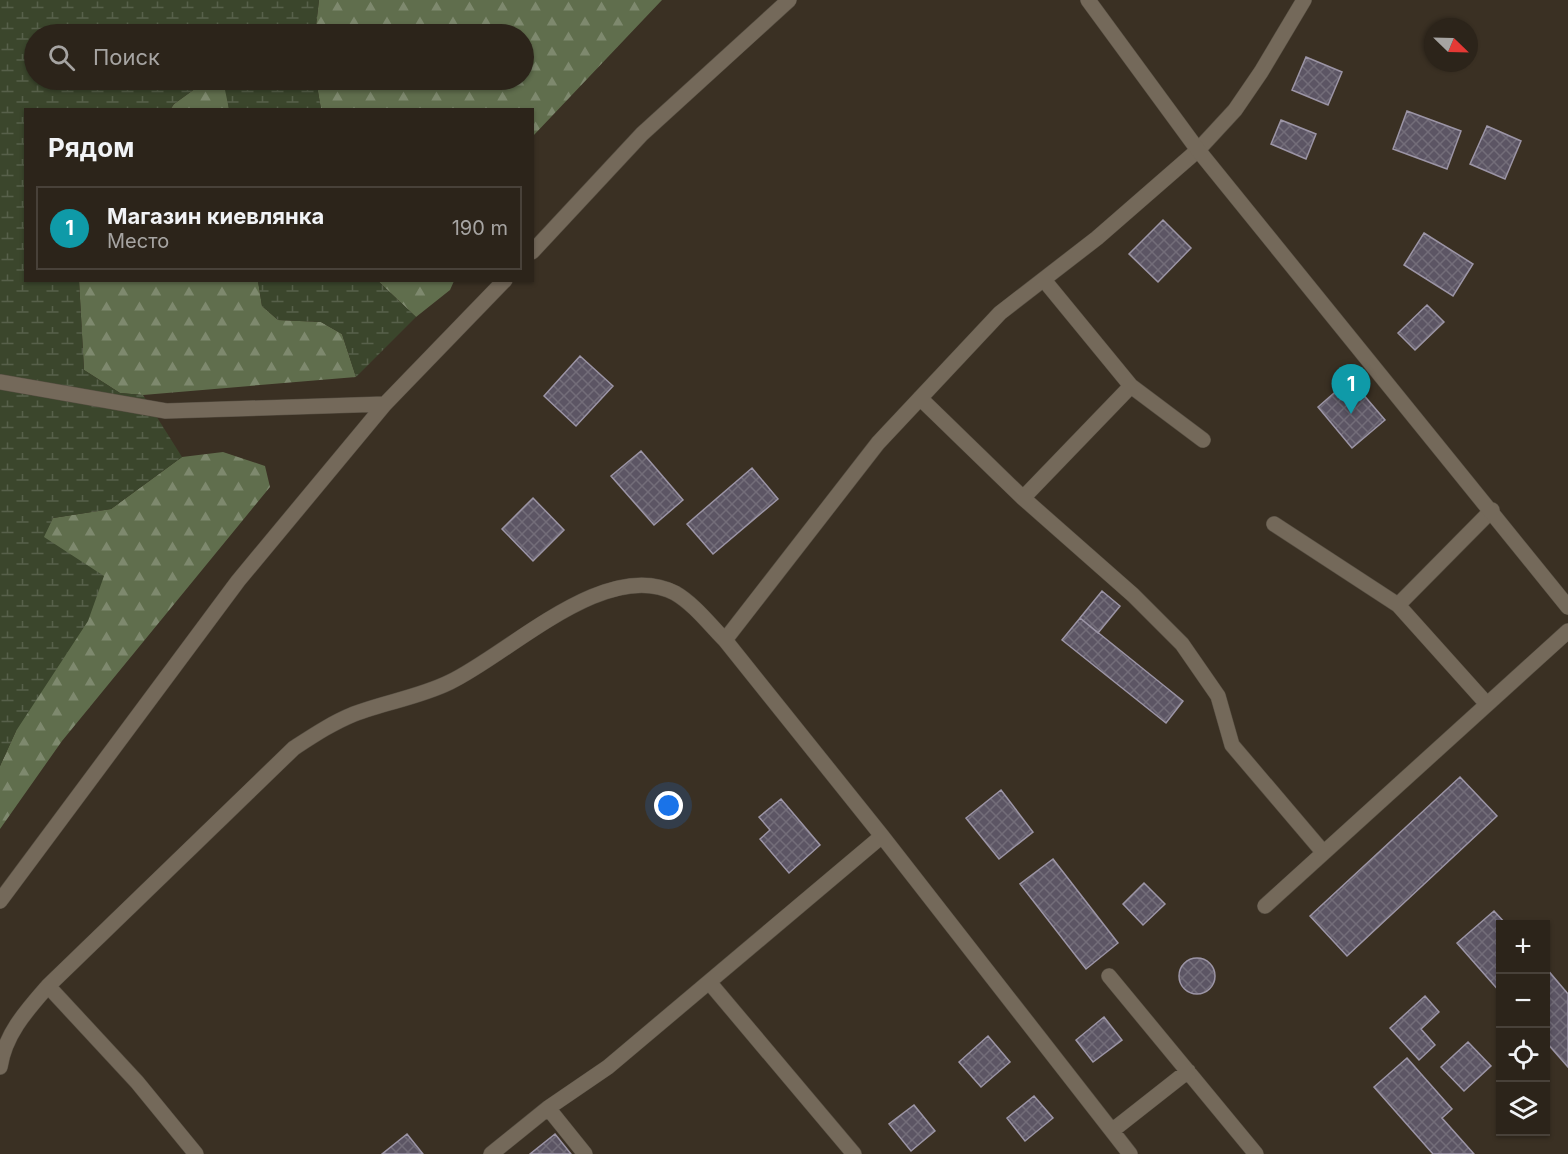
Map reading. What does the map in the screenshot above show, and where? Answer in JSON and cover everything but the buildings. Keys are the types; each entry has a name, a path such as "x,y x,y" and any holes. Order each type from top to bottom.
{"street":[{"path":"534,250 642,134 789,0"},
{"path":"1088,0 1198,150 1492,510 1568,607"},
{"path":"725,640 871,451 1000,313 1097,238 1198,150 1235,110 1261,72 1304,0"},
{"path":"1044,280 1131,386 1203,440"},
{"path":"0,901 238,581 385,404 503,282"},
{"path":"0,382 166,411 385,404"},
{"path":"1023,498 1131,386"},
{"path":"920,398 1023,498 1133,595 1182,644 1218,696 1232,745 1323,852"},
{"path":"1398,605 1492,510"},
{"path":"1274,524 1398,605 1486,703"},
{"path":"0,1067 2,1054 20,1018 48,986 294,748 328,726 355,714 446,684 478,668 577,602 610,589 648,587 674,593 701,615 725,640 882,836 1130,1154"},
{"path":"1265,906 1568,631"},
{"path":"491,1154 548,1108 608,1067 882,836"},
{"path":"1109,976 1256,1154"},
{"path":"709,982 854,1154"},
{"path":"48,986 137,1082 196,1154"},
{"path":"1113,1130 1188,1071"},
{"path":"548,1108 585,1154"}],"green space":[{"path":"0,0 319,0 316,24 24,24 24,90 193,90 171,108 24,108 24,282 79,282 84,370 120,393 143,395 182,457 111,509 53,518 44,537 104,576 88,621 16,731 0,766"},
{"path":"319,0 662,0 534,135 534,108 321,108 318,90 534,90 534,24 316,24"},
{"path":"193,90 226,90 229,108 171,108"},
{"path":"225,90 318,90 321,108 229,108"},
{"path":"79,282 258,282 262,306 278,320 321,322 342,334 356,377 143,395 120,393 84,370"},
{"path":"258,282 379,282 416,317 356,377 342,334 321,322 278,320 262,306"},
{"path":"379,282 454,282 450,290 416,317"},
{"path":"223,452 265,466 270,487 62,741 0,829 0,766 16,731 43,537 53,518 111,509 182,457"}],"place":[{"name":"Магазин киевлянка","path":"1351,414"}]}
